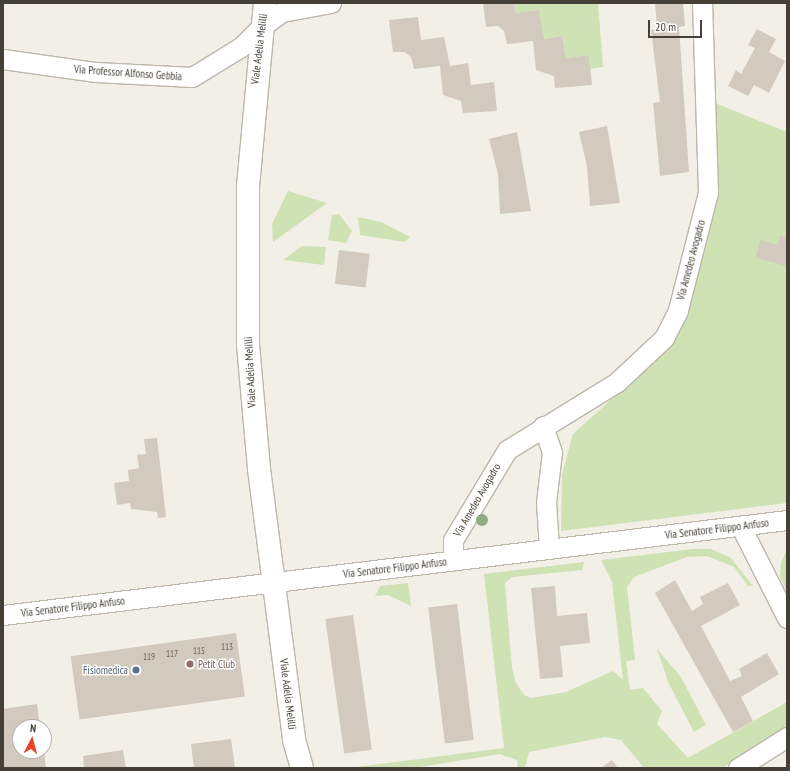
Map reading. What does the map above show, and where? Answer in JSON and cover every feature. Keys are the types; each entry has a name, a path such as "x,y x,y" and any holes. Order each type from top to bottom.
{"street":[{"name":"Viale Adelia Melilli","path":"265,3 260,27 248,186 246,300 252,411 294,740"},
{"name":"Via Professor Alfonso Gebbia","path":"3,59 96,72 192,77 241,47 260,27 282,12 331,3"},
{"name":"Via Amedeo Avogadro","path":"453,560 453,540 507,450 543,426 597,397 643,361 664,338 678,310 708,192 702,3"},
{"path":"543,426 552,452 546,502 549,549"},
{"name":"Via Senatore Filippo Anfuso","path":"3,615 787,520"},
{"path":"740,526 787,618"},
{"path":"738,768 787,737"},
{"path":"291,768 294,740"},
{"path":"294,740 302,768"}],"green space":[{"path":"514,3 598,3 603,67 590,69 589,55 566,58 562,36 544,39 539,10 516,13"},
{"path":"715,103 787,132 787,503 561,531 562,475 573,434 656,359 676,331 713,200"},
{"path":"288,191 327,203 273,242 272,224"},
{"path":"339,214 352,231 346,243 328,240 332,215"},
{"path":"358,217 381,222 410,237 405,242 360,235"},
{"path":"302,246 326,247 324,265 283,260"},
{"path":"693,549 711,549 731,558 753,586 748,586 734,567 707,556 687,557 634,577 627,587 635,660 626,661 630,690 643,688 662,711 657,724 688,758 787,702 787,727 722,768 644,768 621,740 605,737 529,752 525,768 518,768 517,760 500,754 414,768 349,768 504,748 484,574 584,562 582,570 512,577 505,583 512,668 516,683 524,695 531,698 566,692 613,671 623,680 612,582 601,560"},
{"path":"787,550 787,593 780,576 781,562"},
{"path":"408,583 411,606 388,595 375,596 380,586"},
{"path":"657,649 681,677 706,725 694,732 669,684"}],"building":[{"path":"483,3 514,3 516,13 539,10 544,39 562,36 566,58 589,55 592,85 555,88 554,76 536,70 533,41 507,44 504,31 498,26 486,27"},
{"path":"655,3 683,3 685,26 679,27 689,172 660,176 653,103 660,102 651,30 657,29"},
{"path":"418,17 421,40 444,37 450,66 468,63 471,85 494,82 497,111 463,113 461,101 443,95 440,66 414,69 411,57 405,52 393,52 389,20"},
{"path":"757,29 776,39 769,52 785,61 769,93 754,85 748,96 728,86 736,70 741,74 755,48 748,45"},
{"path":"607,126 620,203 590,206 587,166 579,132"},
{"path":"517,132 531,211 500,214 498,174 489,139"},
{"path":"780,236 787,237 787,266 756,258 760,240 778,245"},
{"path":"339,250 370,254 366,288 335,284"},
{"path":"157,438 166,517 158,518 157,512 131,509 130,503 117,505 114,483 129,481 128,470 139,468 137,455 146,454 144,439"},
{"path":"675,580 692,611 703,604 700,597 728,583 740,605 701,626 730,681 742,676 739,669 767,653 779,674 741,697 753,721 733,732 655,593"},
{"path":"555,586 557,616 587,613 590,643 560,646 563,677 540,679 531,588"},
{"path":"457,604 474,740 445,744 428,608"},
{"path":"353,615 372,750 344,754 325,619"},
{"path":"236,633 245,696 80,720 71,656"},
{"path":"37,704 39,719 12,719 12,759 45,759 46,768 4,768 3,709"},
{"path":"231,739 235,768 194,768 191,744"},
{"path":"123,750 126,768 84,768 83,756"},
{"path":"612,760 618,768 601,768"}],"place":[{"name":"Petit Club","path":"190,664"},
{"name":"Fisiomedica","path":"136,670"}]}
